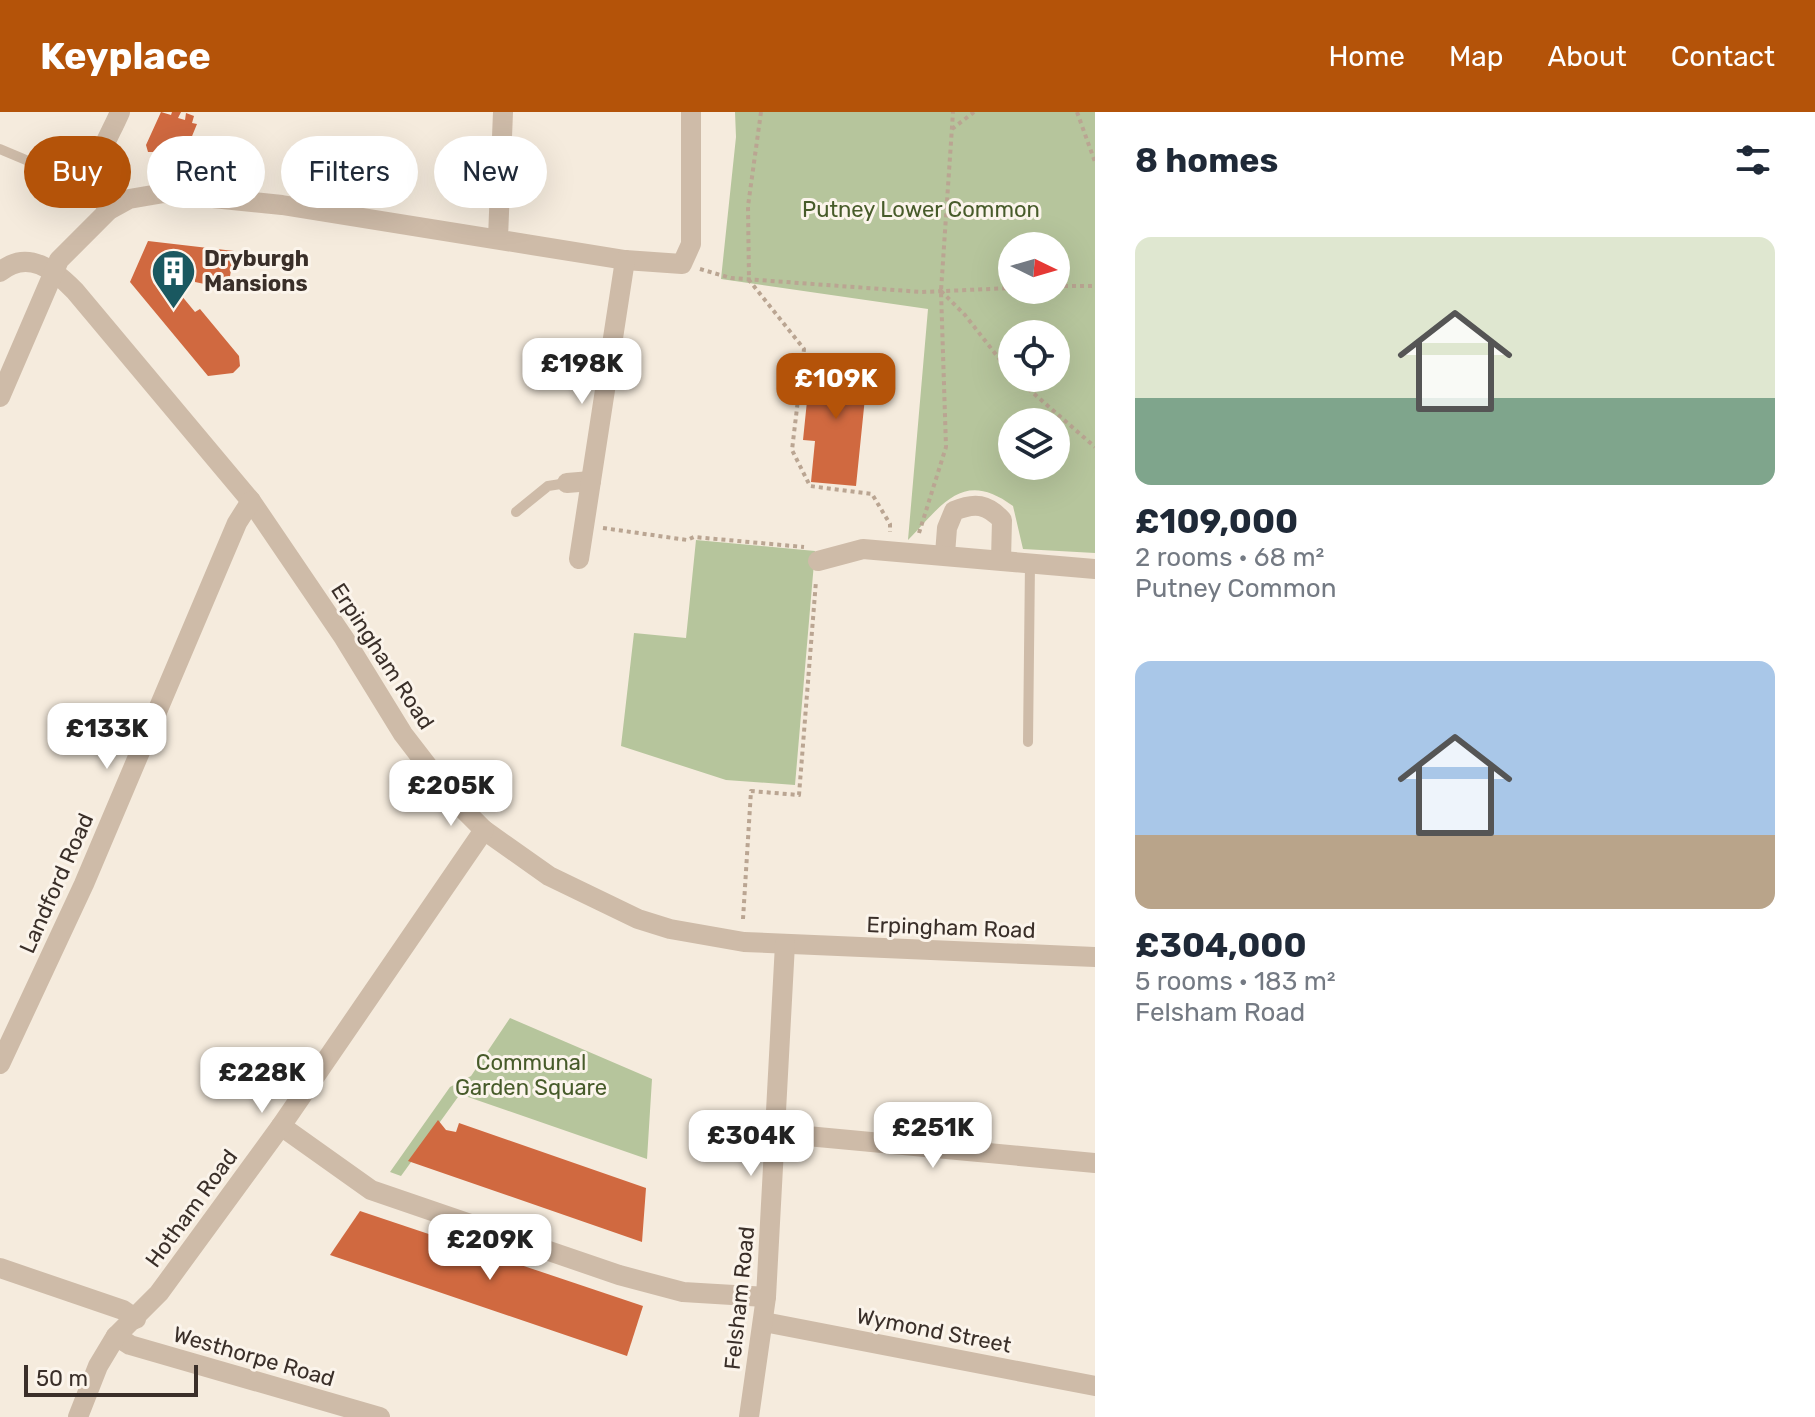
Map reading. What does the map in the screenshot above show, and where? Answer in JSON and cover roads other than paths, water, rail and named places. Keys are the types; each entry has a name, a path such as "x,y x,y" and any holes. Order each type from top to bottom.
{"street":[{"path":"109,136 120,112"},
{"path":"498,238 503,112"},
{"path":"0,397 53,272 81,236 109,210 129,199 164,193 282,205 625,260 682,264 691,244 691,112"},
{"path":"0,272 13,262 25,260 53,272"},
{"path":"579,559 625,260"},
{"name":"Erpingham Road","path":"53,272 109,328 251,501 344,638 403,734 453,799 484,830 549,876 638,919 670,929 744,942 1095,957"},
{"path":"567,483 591,481"},
{"name":"Landford Road","path":"0,1064 84,884 237,523 251,501"},
{"path":"945,554 947,528 954,511 971,504 990,508 1002,520 1001,560"},
{"path":"818,561 863,549 1095,569"},
{"name":"Hotham Road","path":"78,1417 98,1366 116,1336 136,1319 281,1126 484,830"},
{"name":"Felsham Road","path":"749,1417 766,1297 785,944"},
{"path":"281,1126 371,1190 619,1275 683,1292 766,1297"},
{"path":"775,1133 1095,1163"},
{"path":"0,1268 123,1310 136,1319"},
{"name":"Wymond Street","path":"764,1322 1095,1386"},
{"name":"Westhorpe Road","path":"116,1336 130,1345 380,1417"}],"lane":[{"path":"0,149 24,159"},
{"path":"516,512 548,486 567,483"},
{"path":"1028,742 1030,563"}],"place":[{"name":"Dryburgh Mansions","path":"173,310"}],"park label":[{"name":"Putney Lower Common","path":"921,209"},
{"name":"Communal Garden Square","path":"531,1074"}]}
